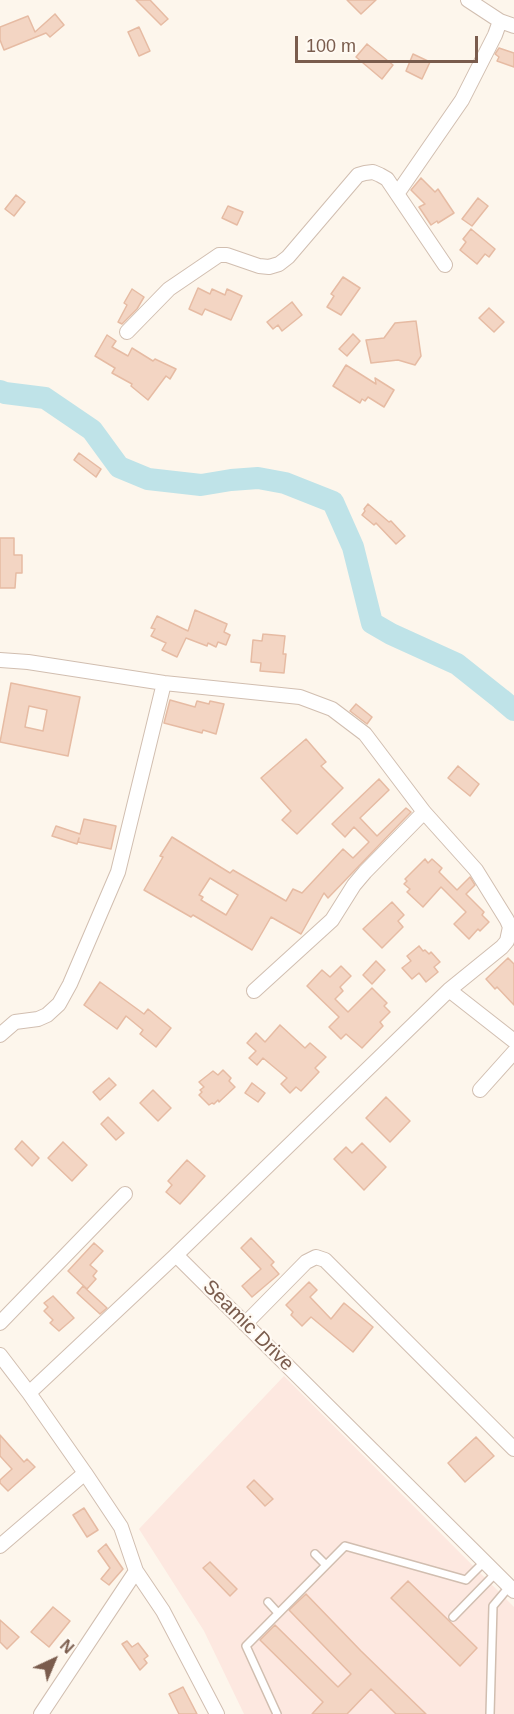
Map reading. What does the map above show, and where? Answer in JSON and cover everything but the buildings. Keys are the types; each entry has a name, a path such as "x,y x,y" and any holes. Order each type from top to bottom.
{"street":[{"path":"468,0 500,21 514,26"},
{"path":"397,194 462,100 500,21"},
{"path":"127,332 169,289 219,255 227,255 259,266 269,267 279,264 288,257 358,175 365,172 373,172 387,179 445,266"},
{"path":"0,660 28,662 164,683 300,697 332,710 365,734 424,812 476,870 510,927 510,944 449,990 30,1393"},
{"path":"0,1035 15,1022 47,1016 59,1004 70,984 118,872 164,683"},
{"path":"254,991 332,920 365,872 424,812"},
{"path":"449,990 514,1041"},
{"path":"480,1090 514,1052"},
{"path":"0,1323 125,1194"},
{"name":"Seamic Drive","path":"176,1255 511,1589"},
{"path":"245,1324 306,1262 316,1257 325,1260 514,1449"},
{"path":"0,1355 30,1393 121,1527 136,1571 163,1611 217,1714"},
{"path":"0,1546 85,1473"},
{"path":"41,1714 136,1571"}],"lane":[{"path":"277,1714 246,1646 345,1546 466,1580 484,1562"},
{"path":"315,1554 326,1565"},
{"path":"453,1617 495,1575"},
{"path":"490,1714 493,1606 511,1589"},
{"path":"268,1602 278,1613"}],"shaded area":[{"path":"284,1376 514,1607 514,1714 244,1714 204,1631 139,1529"}],"waterway":[{"path":"0,391 45,398 92,430 119,467 148,479 201,485 258,478 285,483 333,502 353,547 372,623 457,664 514,710"}]}
